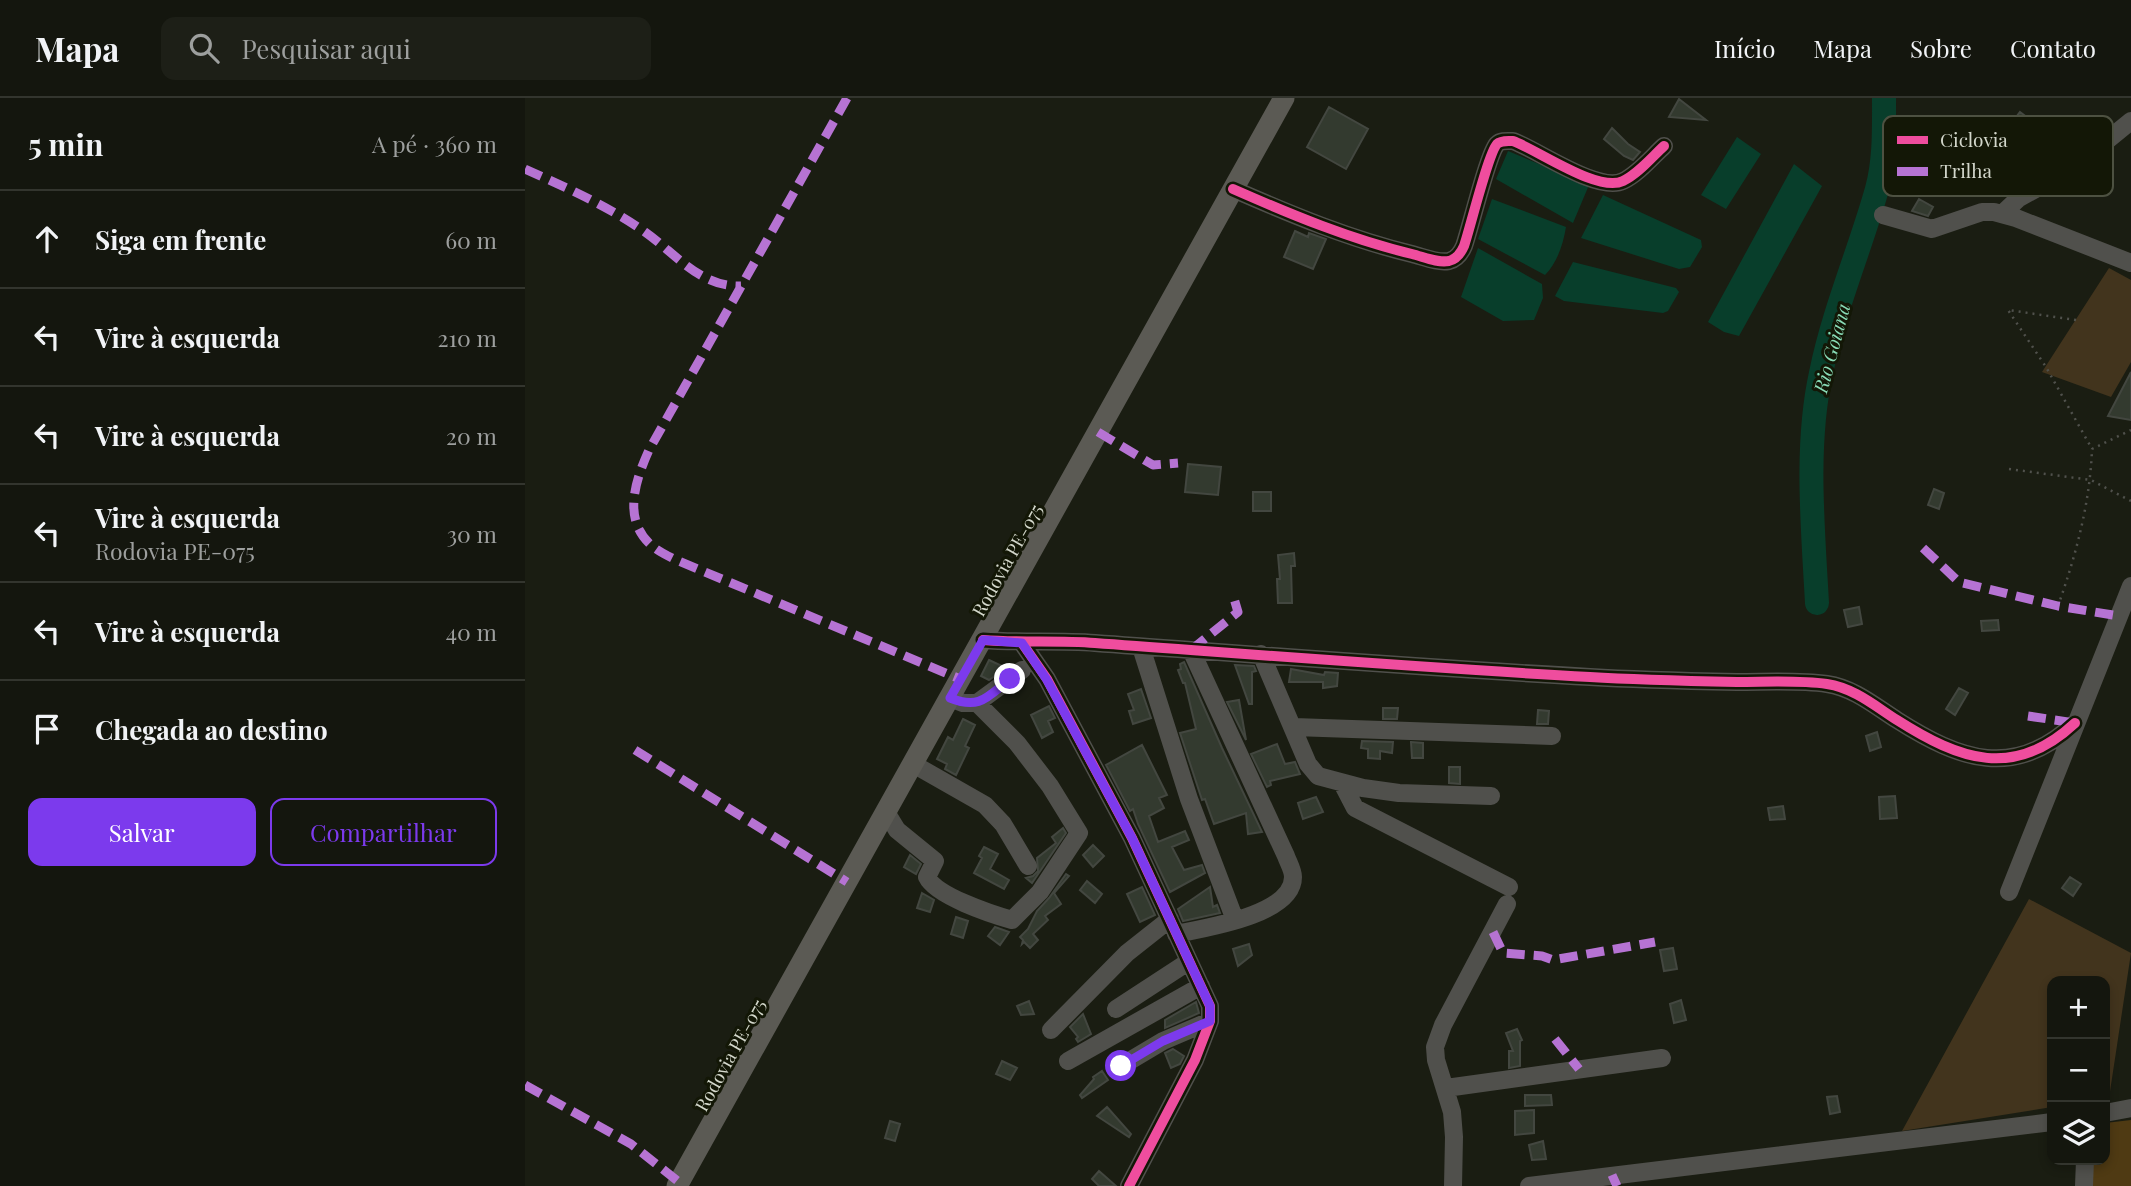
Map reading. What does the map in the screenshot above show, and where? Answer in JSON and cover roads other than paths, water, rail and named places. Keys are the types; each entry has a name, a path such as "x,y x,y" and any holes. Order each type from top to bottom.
{"main road":[{"name":"Rodovia PE-075","path":"677,1186 1284,98"}],"street":[{"path":"2113,136 2131,121"},
{"path":"1233,189 1342,234 1411,254 1448,261 1458,256 1464,247 1497,144 1513,141 1588,177 1613,183 1625,180 1664,146"},
{"path":"2001,214 2023,196"},
{"path":"1883,215 1933,229 1982,212 2001,214 2131,263"},
{"path":"2009,892 2131,586"},
{"path":"983,640 1092,643 1605,678 1829,684 1863,697 1937,743 1997,761 2034,751 2065,733 2075,723"},
{"path":"1022,643 1047,680 1132,838 1210,1006 1210,1021 1195,1060 1129,1186"},
{"path":"1141,647 1189,799 1235,920"},
{"path":"1051,1030 1127,953 1173,927 1235,920 1272,906 1285,897 1293,880 1293,873 1191,650"},
{"path":"1261,654 1308,764 1318,776 1399,793 1491,796"},
{"path":"977,704 1021,670"},
{"path":"886,813 897,830 935,861 927,877 931,885 1012,920 1040,892 1079,833 1017,743 977,704 950,698"},
{"path":"1294,727 1552,736"},
{"path":"913,764 985,805 1003,824 1028,866"},
{"path":"1342,783 1356,808 1508,896 1436,1042 1436,1060 1452,1112 1453,1186"},
{"path":"1116,1009 1188,962"},
{"path":"1068,1061 1201,986"},
{"path":"1121,1066 1163,1041 1210,1021"},
{"path":"1446,1088 1662,1058"},
{"path":"2110,1113 2131,1108"},
{"path":"1529,1186 2047,1123"},
{"path":"2084,1186 2085,1165"}],"waterway":[{"name":"Rio Goiana","path":"1884,98 1884,116"},
{"name":"Rio Goiana","path":"1817,603 1811,487 1816,401 1833,326 1880,178 1883,144"}]}
